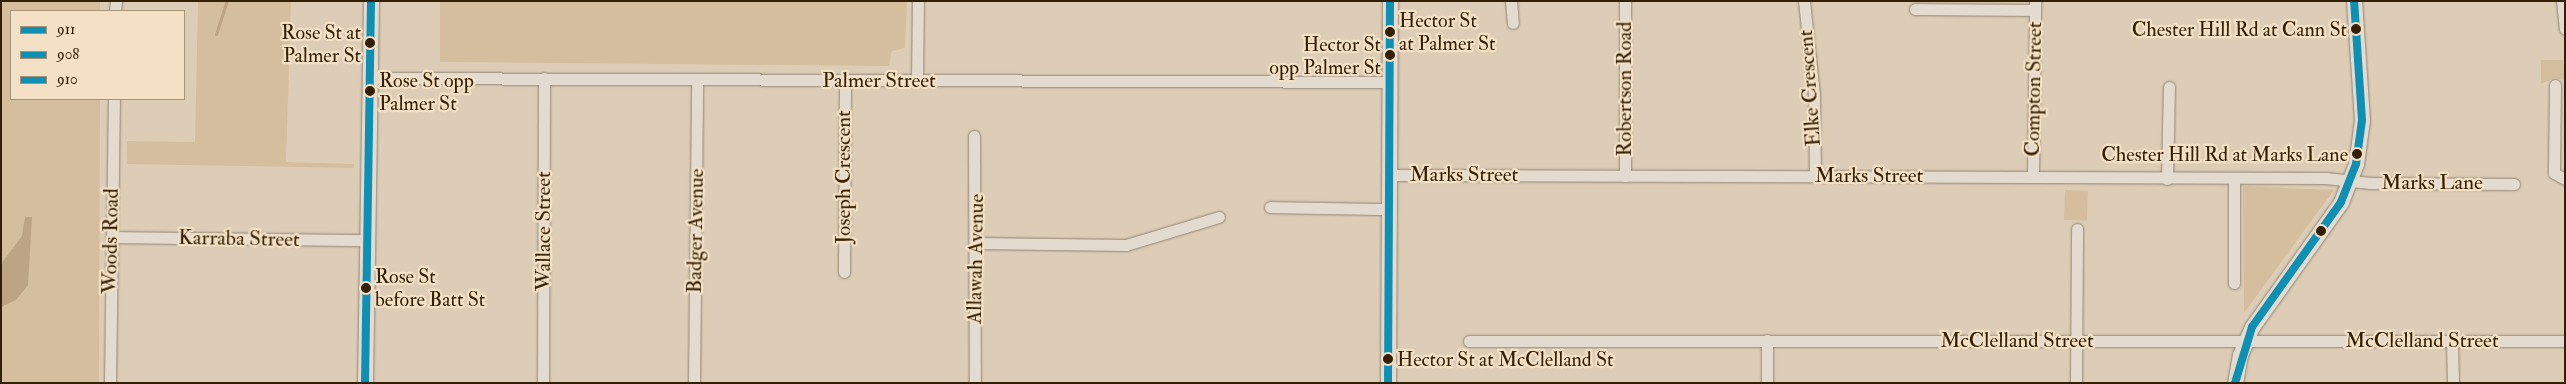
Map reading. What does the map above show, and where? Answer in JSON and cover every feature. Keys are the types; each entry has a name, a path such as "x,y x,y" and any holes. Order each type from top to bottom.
{"street":[{"path":"365,383 371,1"},
{"path":"917,80 918,1"},
{"path":"1388,383 1390,1"},
{"path":"1511,1 1513,22"},
{"name":"Robertson Road","path":"1625,1 1625,176"},
{"name":"Elke Crescent","path":"1804,1 1814,94 1815,176"},
{"path":"2235,383 2245,341 2350,182 2362,120 2354,1"},
{"path":"2562,1 2565,29"},
{"path":"1915,10 2035,6"},
{"name":"Compton Street","path":"2033,177 2035,6"},
{"name":"Palmer Street","path":"369,78 1390,82"},
{"name":"Wallace Street","path":"543,383 544,78"},
{"name":"Badger Avenue","path":"694,383 697,80"},
{"name":"Joseph Crescent","path":"844,272 845,81"},
{"path":"2555,85 2554,173 2565,179"},
{"path":"2167,179 2169,87"},
{"name":"Woods Road","path":"110,383 114,100"},
{"name":"Allawah Avenue","path":"974,136 976,243 975,383"},
{"name":"Marks Street","path":"1389,175 2234,178 2350,182"},
{"path":"2234,178 2234,283"},
{"name":"Marks Lane","path":"2350,182 2514,184"},
{"path":"1270,207 1389,209"},
{"path":"976,243 1126,245 1219,217"},
{"path":"2076,229 2076,383"},
{"name":"Karraba Street","path":"112,238 367,240"},
{"path":"1767,340 1767,383"},
{"name":"McClelland Street","path":"1469,341 2565,341"},
{"path":"2452,342 2453,383"}],"shaded area":[{"path":"1,1 100,1 100,10 10,10 10,100 100,100 99,383 1,383"},
{"path":"198,1 291,1 286,162 354,164 354,168 127,164 127,141 195,142"},
{"path":"440,1 907,1 905,48 892,51 889,66 440,62"},
{"path":"2541,60 2563,60 2565,80 2554,78 2541,84"},
{"path":"2243,186 2334,190 2244,313"},
{"path":"2065,190 2088,191 2087,221 2064,220"},
{"path":"25,217 32,217 28,285 16,300 1,307 1,264 22,236"}],"waterway":[{"path":"216,34 227,1"}],"transit line":[{"name":"908","path":"365,383 371,1"},
{"name":"910","path":"1388,383 1390,1"},
{"name":"911","path":"2235,383 2252,327 2341,202 2356,164 2362,120 2354,1"}],"place":[{"name":"Chester Hill Rd at Cann St","path":"2356,29"},
{"name":"Hector St at Palmer St","path":"1390,32"},
{"name":"Rose St at Palmer St","path":"370,43"},
{"name":"Hector St opp Palmer St","path":"1390,55"},
{"name":"Rose St opp Palmer St","path":"370,91"},
{"name":"Chester Hill Rd at Marks Lane","path":"2357,154"},
{"name":"Rose St before Batt St","path":"366,288"},
{"name":"Hector St at McClelland St","path":"1388,359"}]}
